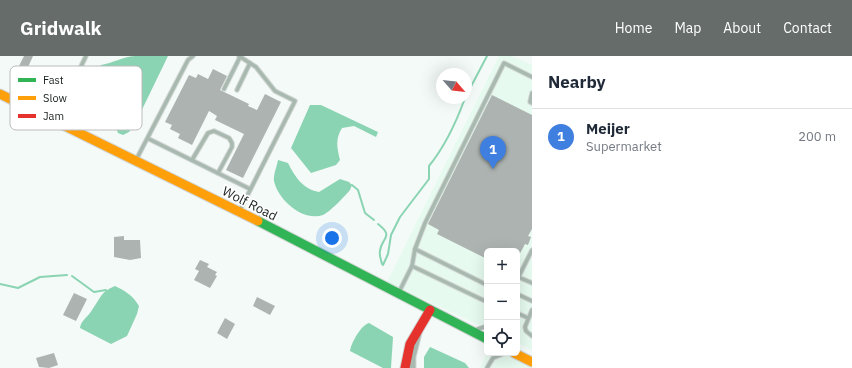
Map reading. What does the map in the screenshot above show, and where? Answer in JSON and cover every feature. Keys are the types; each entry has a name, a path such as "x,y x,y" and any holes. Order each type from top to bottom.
{"main road":[{"name":"Wolf Road","path":"0,94 10,99"},
{"name":"Wolf Road","path":"73,130 239,211 484,338"},
{"path":"405,368 405,352 408,345 419,331 430,310"},
{"path":"520,356 532,362"}],"street":[{"path":"412,368 412,357 419,331"}],"lane":[{"path":"81,66 86,56"},
{"path":"136,161 149,139 188,60 193,56"},
{"path":"224,89 239,56 256,67 275,91 295,101 239,211"},
{"path":"237,90 250,63"},
{"path":"398,293 412,266 415,249 425,223 504,63 532,77"},
{"path":"532,93 530,102 532,103"},
{"path":"192,160 208,132 214,131 229,138 232,143 232,147 218,174"},
{"path":"149,139 250,189"},
{"path":"415,249 484,283"},
{"path":"520,269 532,250"},
{"path":"412,266 484,301"},
{"path":"520,279 532,284"},
{"path":"520,295 532,301"},
{"path":"532,310 525,327 526,331 532,336"},
{"path":"520,314 528,318"},
{"path":"471,331 484,327"},
{"path":"488,368 493,358 498,356"}],"shaded area":[{"path":"135,56 168,56 142,110 142,66 100,66"},
{"path":"499,56 512,56 532,65 532,350 520,344 520,248 484,248 484,328 387,282"},
{"path":"310,105 321,105 378,132 376,137 354,126 342,128 338,136 337,144 340,160 336,165 311,173 291,148"},
{"path":"117,130 130,130 123,135 118,133"},
{"path":"278,160 288,163 300,182 313,190 319,192 340,179 349,182 352,185 345,196 323,215 307,215 292,208 276,188 274,179"},
{"path":"115,286 129,294 139,306 127,336 111,344 80,328 101,296 110,288"},
{"path":"369,323 393,337 391,368 383,368 350,351 357,335 366,324"},
{"path":"430,347 465,363 469,368 424,368 424,357"},
{"path":"486,356 520,356 532,362 532,368 480,368"}],"building":[{"path":"24,56 33,56 29,66 19,66"},
{"path":"213,69 227,76 220,90 249,104 248,106 257,110 265,94 281,102 243,178 226,170 244,134 215,120 217,116 209,111 192,145 178,138 180,134 170,129 172,125 165,122 189,75 196,78 198,74 208,79"},
{"path":"492,95 532,115 532,229 528,236 531,237 528,245 525,244 520,253 520,248 484,248 484,258 437,234 439,230 428,224"},
{"path":"124,236 124,240 140,240 141,258 130,260 114,257 114,237"},
{"path":"200,260 209,264 207,267 217,272 215,275 217,276 210,288 194,280 199,271 195,269"},
{"path":"74,293 87,299 76,321 63,315"},
{"path":"257,297 275,306 270,315 253,306"},
{"path":"225,318 235,324 227,339 217,333"},
{"path":"54,353 58,365 49,368 39,367 36,358"}],"waterway":[{"path":"472,85 487,56"},
{"path":"383,265 388,254 391,235 400,217 429,179 429,166 441,150 450,134 463,104"},
{"path":"352,185 358,190 365,213 374,220"},
{"path":"378,224 386,232 386,238 381,247 380,253 382,264"},
{"path":"0,284 18,288 40,277 67,275"},
{"path":"72,276 94,292 106,290"}],"traffic: fast":[{"path":"258,221 484,337"}],"traffic: slow":[{"path":"0,94 10,99"},
{"path":"73,130 258,221"},
{"path":"520,356 532,362"}],"traffic: jam":[{"path":"405,368 410,344 430,310"}],"place":[{"name":"Meijer","path":"493,169"}]}
